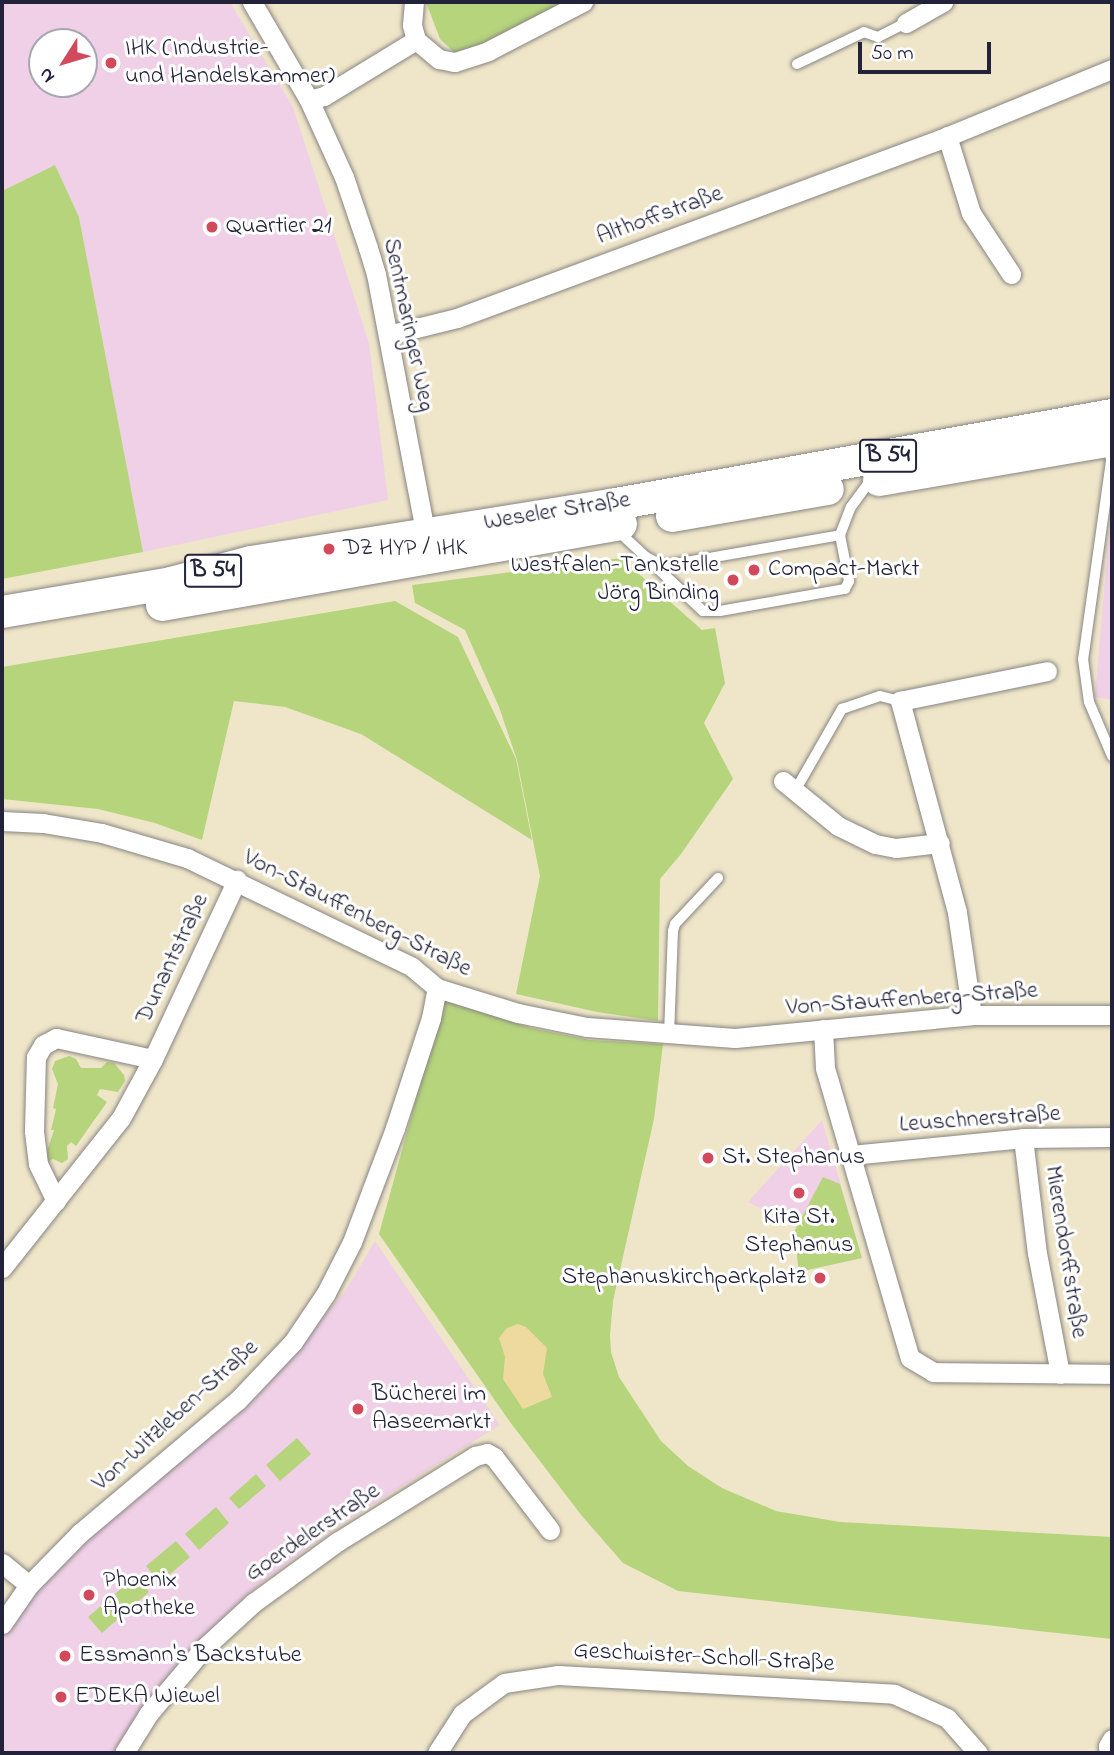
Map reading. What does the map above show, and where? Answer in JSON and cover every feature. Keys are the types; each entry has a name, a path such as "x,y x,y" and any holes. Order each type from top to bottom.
{"main road":[{"name":"Weseler Straße","path":"2,632 428,545 616,503 1111,432"},
{"name":"Weseler Straße","path":"2,612 159,585 251,562 613,526 870,481 1111,432"}],"street":[{"name":"Sentmaringer Weg","path":"252,2 309,100 339,163 376,274 428,545"},
{"path":"414,2 412,25 416,40 439,59 455,62 488,51 583,2"},
{"path":"906,23 943,2"},
{"path":"309,100 324,96 416,40"},
{"name":"Althoffstraße","path":"388,335 437,324 503,300 947,136 1112,69"},
{"path":"947,136 971,213 1011,274"},
{"path":"972,1016 957,912 900,701 1047,671"},
{"path":"789,786 838,826 875,844 896,848 940,843"},
{"name":"Von-Stauffenberg-Straße","path":"2,821 43,823 103,833 187,858 412,967 437,988 552,1021 669,1036 735,1038 972,1016 1112,1015"},
{"name":"Dunantstraße","path":"2,1268 121,1118 153,1059 237,880"},
{"name":"Von-Witzleben-Straße","path":"2,1624 29,1585 136,1484 236,1401 293,1342 326,1293 352,1242 395,1128 431,1018 437,988"},
{"name":"Mierendorffstraße","path":"823,1029 825,1069 911,1358 933,1372 1112,1374"},
{"name":"Dunantstraße","path":"56,1201 38,1164 34,1131 36,1057 43,1045 56,1038 153,1059"},
{"name":"Mierendorffstraße","path":"1023,1138 1037,1253 1060,1374"},
{"name":"Leuschnerstraße","path":"851,1155 1023,1138 1112,1138"},
{"name":"Goerdelerstraße","path":"124,1753 149,1713 190,1665 253,1603 337,1542 475,1456 487,1453 494,1457 550,1530"},
{"path":"2,1563 29,1585"},
{"name":"Geschwister-Scholl-Straße","path":"438,1753 462,1714 504,1684 558,1675 894,1694 947,1718 978,1753"},
{"path":"1109,1753 1108,1746 1112,1739"}],"lane":[{"path":"797,64 864,32 878,37 906,23"},
{"path":"1111,432 1111,461 1083,659 1089,702 1112,757"},
{"path":"613,526 703,611 720,611 845,589 849,580 840,535 851,508 870,481"},
{"path":"646,557 663,566 682,565 840,535"},
{"path":"789,786 842,709 880,696 900,701"},
{"path":"669,1036 675,924 718,878"}],"shaded area":[{"path":"2,2 230,2 293,107 369,343 388,500 143,552 79,217 55,165 2,191"},
{"path":"1112,497 1112,700 1095,697"},
{"name":"Kita St. Stephanus","path":"822,1120 862,1258 803,1271 798,1266 796,1226 748,1202"},
{"path":"375,1241 500,1425 332,1530 248,1593 180,1661 145,1708 118,1753 2,1753 2,1632 38,1585 150,1483 245,1409 346,1290"}],"green space":[{"path":"426,2 567,2 497,39 455,53 440,39"},
{"path":"55,165 79,217 143,552 2,579 2,191"},
{"path":"621,558 702,630 715,628 725,683 704,723 733,779 681,854 660,879 658,1021 597,1012 516,994 540,876 517,760 499,707 465,630 415,603 412,585"},
{"path":"395,601 458,637 516,759 532,840 361,734 285,707 234,701 202,840 155,823 98,809 2,799 2,667"},
{"path":"444,997 531,1028 590,1040 663,1044 654,1119 613,1301 610,1335 611,1352 619,1377 661,1441 688,1466 722,1488 776,1511 840,1522 1112,1537 1112,1639 678,1591 623,1563 582,1516 510,1422 379,1234"},
{"path":"69,1056 76,1059 81,1068 101,1068 107,1062 114,1063 124,1075 125,1081 118,1092 100,1089 97,1095 107,1102 76,1146 71,1142 67,1146 68,1159 62,1163 53,1159 48,1162 45,1157 54,1130 51,1130 58,1084 52,1069 55,1061"},
{"path":"823,1177 840,1184 862,1258 803,1271 798,1266 795,1230"},
{"path":"297,1438 311,1454 280,1481 266,1465"},
{"path":"256,1474 266,1486 239,1509 229,1498"},
{"path":"216,1507 229,1523 199,1550 185,1534"},
{"path":"176,1541 190,1557 160,1583 146,1566"},
{"path":"136,1576 149,1592 102,1633 88,1617"}],"sand":[{"path":"518,1324 526,1327 547,1348 543,1374 552,1397 523,1409 503,1379 505,1357 499,1338 507,1328"}],"place":[{"name":"IHK (Industrie- und Handelskammer)","path":"111,63"},
{"name":"Quartier 21","path":"212,227"},
{"name":"DZ HYP / IHK","path":"329,549"},
{"name":"Compact-Markt","path":"754,570"},
{"name":"Westfalen-Tankstelle Jörg Binding","path":"733,580"},
{"name":"St. Stephanus","path":"708,1158"},
{"name":"Kita St. Stephanus","path":"799,1193"},
{"name":"Stephanuskirchparkplatz","path":"820,1278"},
{"name":"Bücherei im Aaseemarkt","path":"358,1409"},
{"name":"Phoenix Apotheke","path":"89,1595"},
{"name":"Essmann's Backstube","path":"65,1656"},
{"name":"EDEKA Wiewel","path":"61,1697"}]}
